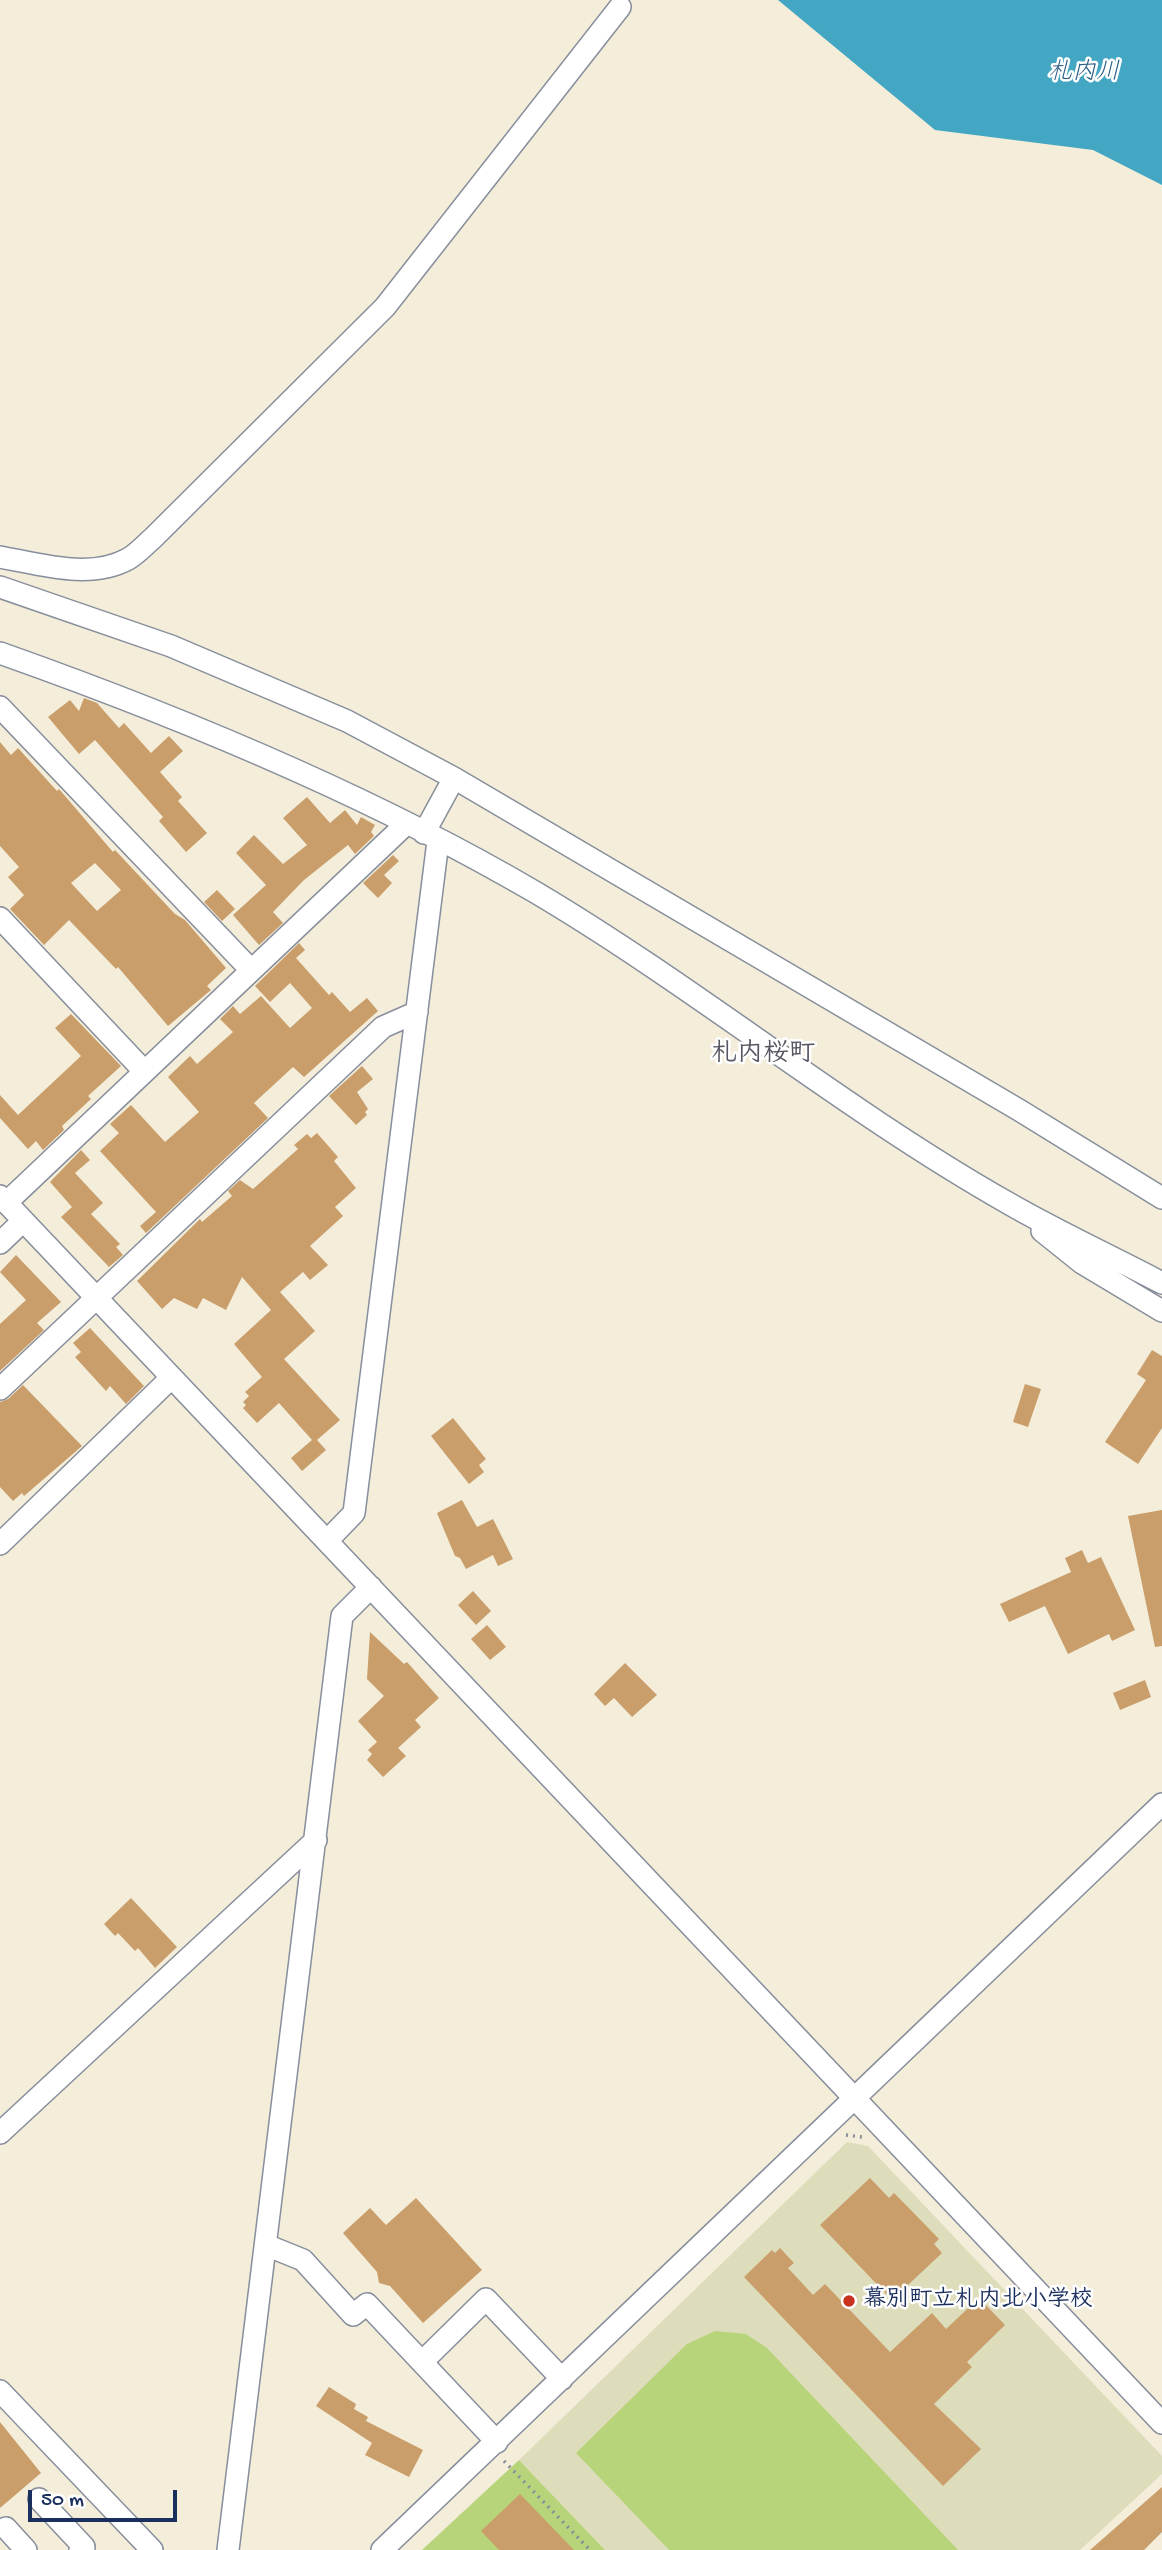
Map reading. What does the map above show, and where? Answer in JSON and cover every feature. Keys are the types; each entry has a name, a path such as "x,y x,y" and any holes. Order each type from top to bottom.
{"street":[{"path":"0,557 72,569 102,567 128,559 153,538 385,307 620,6"},
{"path":"0,587 171,646 347,721 454,778 1019,1110 1162,1198"},
{"path":"0,653 101,689 249,750 423,833 535,892 1008,1203 1082,1263 1162,1311"},
{"path":"0,706 251,970"},
{"path":"454,778 423,833 251,970 3,1200 1162,2423"},
{"path":"327,1541 354,1513 417,1012 423,833"},
{"path":"0,918 144,1071"},
{"path":"0,1389 383,1027 417,1012"},
{"path":"1008,1203 1162,1283"},
{"path":"0,1243 23,1221"},
{"path":"0,1544 172,1378"},
{"path":"228,2550 342,1616 371,1587"},
{"path":"383,2550 505,2452 562,2379 1162,1804"},
{"path":"0,2133 316,1840"},
{"path":"266,2245 303,2260 353,2315 367,2304 505,2452"},
{"path":"422,2362 486,2299 562,2379"},
{"path":"0,2390 152,2550"},
{"path":"40,2499 84,2547 80,2550"},
{"path":"6,2528 26,2550"}],"path":[{"path":"836,2144 847,2135 866,2138"},
{"path":"495,2470 505,2452 590,2550"}],"shaded area":[{"name":"幕別町立札内北小学校","path":"847,2142 868,2146 1162,2456 1162,2474 1080,2550 605,2550 519,2460"}],"green space":[{"path":"715,2331 746,2334 767,2348 958,2550 669,2550 576,2453 687,2344"},
{"path":"519,2460 605,2550 422,2550"}],"water":[{"name":"札内川","path":"778,0 1162,0 1162,185 1093,150 935,130"}],"building":[{"path":"84,698 97,703 119,728 124,723 151,753 169,736 183,751 160,772 182,797 178,801 207,833 186,852 159,821 163,817 95,740 79,754 48,717 70,700 79,711"},
{"path":"0,742 11,755 18,748 57,791 59,789 113,852 115,850 175,914 185,920 226,968 207,986 211,990 168,1026 118,967 116,969 69,920 44,945 10,909 24,895 8,877 19,867 0,846","holes":["95,863 121,890 97,911 71,883"]},
{"path":"307,797 330,823 345,810 357,825 361,817 375,825 371,832 374,836 355,854 348,845 304,880 273,912 283,923 259,945 233,915 266,885 236,853 254,835 283,864 307,845 283,818"},
{"path":"393,855 399,861 384,875 392,883 378,898 363,883"},
{"path":"217,890 235,909 222,921 204,902"},
{"path":"299,943 305,950 296,958 329,995 332,992 350,1012 367,998 378,1011 304,1077 293,1067 254,1103 268,1118 146,1233 140,1226 156,1212 100,1151 119,1133 110,1124 131,1105 165,1142 199,1112 168,1077 190,1056 197,1064 233,1032 220,1019 233,1006 240,1014 261,996 290,1028 312,1008 290,983 270,1002 255,986"},
{"path":"71,1014 121,1066 88,1096 91,1099 62,1126 64,1130 43,1150 36,1141 28,1149 0,1118 0,1095 18,1115 81,1056 55,1028"},
{"path":"362,1066 373,1079 357,1092 368,1109 365,1112 367,1115 356,1125 329,1096"},
{"path":"317,1133 338,1157 334,1161 356,1188 335,1207 343,1216 310,1246 328,1265 310,1280 303,1272 280,1292 315,1331 284,1359 340,1420 317,1440 326,1450 302,1471 291,1458 312,1440 279,1403 257,1423 243,1408 246,1405 243,1402 249,1396 245,1392 262,1377 234,1344 271,1310 242,1277 226,1310 203,1298 197,1309 174,1298 162,1309 137,1281 200,1219 202,1222 232,1196 228,1191 240,1180 253,1189 298,1149 294,1145 307,1134 311,1138"},
{"path":"81,1150 90,1160 75,1173 103,1203 91,1214 120,1244 116,1247 123,1255 109,1267 61,1217 72,1207 50,1182"},
{"path":"16,1255 61,1302 37,1323 44,1330 0,1371 0,1324 26,1300 0,1272"},
{"path":"90,1328 144,1386 126,1404 110,1386 106,1391 75,1357 81,1352 73,1343"},
{"path":"1152,1350 1162,1356 1162,1428 1138,1464 1105,1442 1146,1380 1137,1374"},
{"path":"1025,1384 1041,1389 1028,1427 1013,1422"},
{"path":"23,1385 82,1446 24,1496 22,1493 13,1501 0,1487 0,1402 8,1399"},
{"path":"453,1418 486,1459 479,1465 484,1472 469,1484 431,1436"},
{"path":"462,1500 477,1527 493,1519 513,1559 498,1566 493,1555 466,1569 460,1558 455,1556 437,1513"},
{"path":"1162,1510 1162,1646 1155,1647 1128,1516"},
{"path":"1082,1550 1088,1563 1101,1557 1135,1630 1112,1641 1109,1634 1068,1654 1045,1606 1009,1622 1000,1604 1071,1572 1065,1558"},
{"path":"473,1591 491,1611 476,1625 458,1605"},
{"path":"487,1625 506,1647 490,1660 471,1639"},
{"path":"370,1632 404,1664 407,1662 439,1698 415,1720 421,1727 398,1748 406,1756 383,1777 367,1760 372,1754 368,1750 377,1742 358,1721 384,1696 367,1679"},
{"path":"625,1663 657,1695 632,1717 614,1698 605,1706 594,1694"},
{"path":"1145,1680 1151,1697 1120,1710 1113,1693"},
{"path":"131,1898 177,1947 155,1968 138,1948 135,1951 118,1933 115,1936 104,1924"},
{"path":"870,2178 889,2198 894,2193 939,2239 934,2244 942,2253 892,2300 820,2225"},
{"path":"416,2198 482,2270 423,2323 390,2286 379,2283 377,2272 343,2233 370,2208 386,2225"},
{"path":"780,2248 794,2263 788,2268 813,2295 825,2284 890,2352 932,2313 946,2329 979,2298 1005,2325 967,2362 972,2367 934,2404 981,2449 943,2486 744,2277 772,2250 775,2253"},
{"path":"329,2387 356,2404 354,2409 368,2417 366,2421 423,2450 409,2477 365,2455 372,2443 316,2406"},
{"path":"0,2422 41,2473 0,2508"},
{"path":"1162,2487 1162,2532 1144,2550 1090,2550"},
{"path":"520,2494 574,2550 499,2550 481,2531"}],"place":[{"name":"幕別町立札内北小学校","path":"849,2301"}],"district":[{"name":"札内桜町","path":"763,1056"}]}
